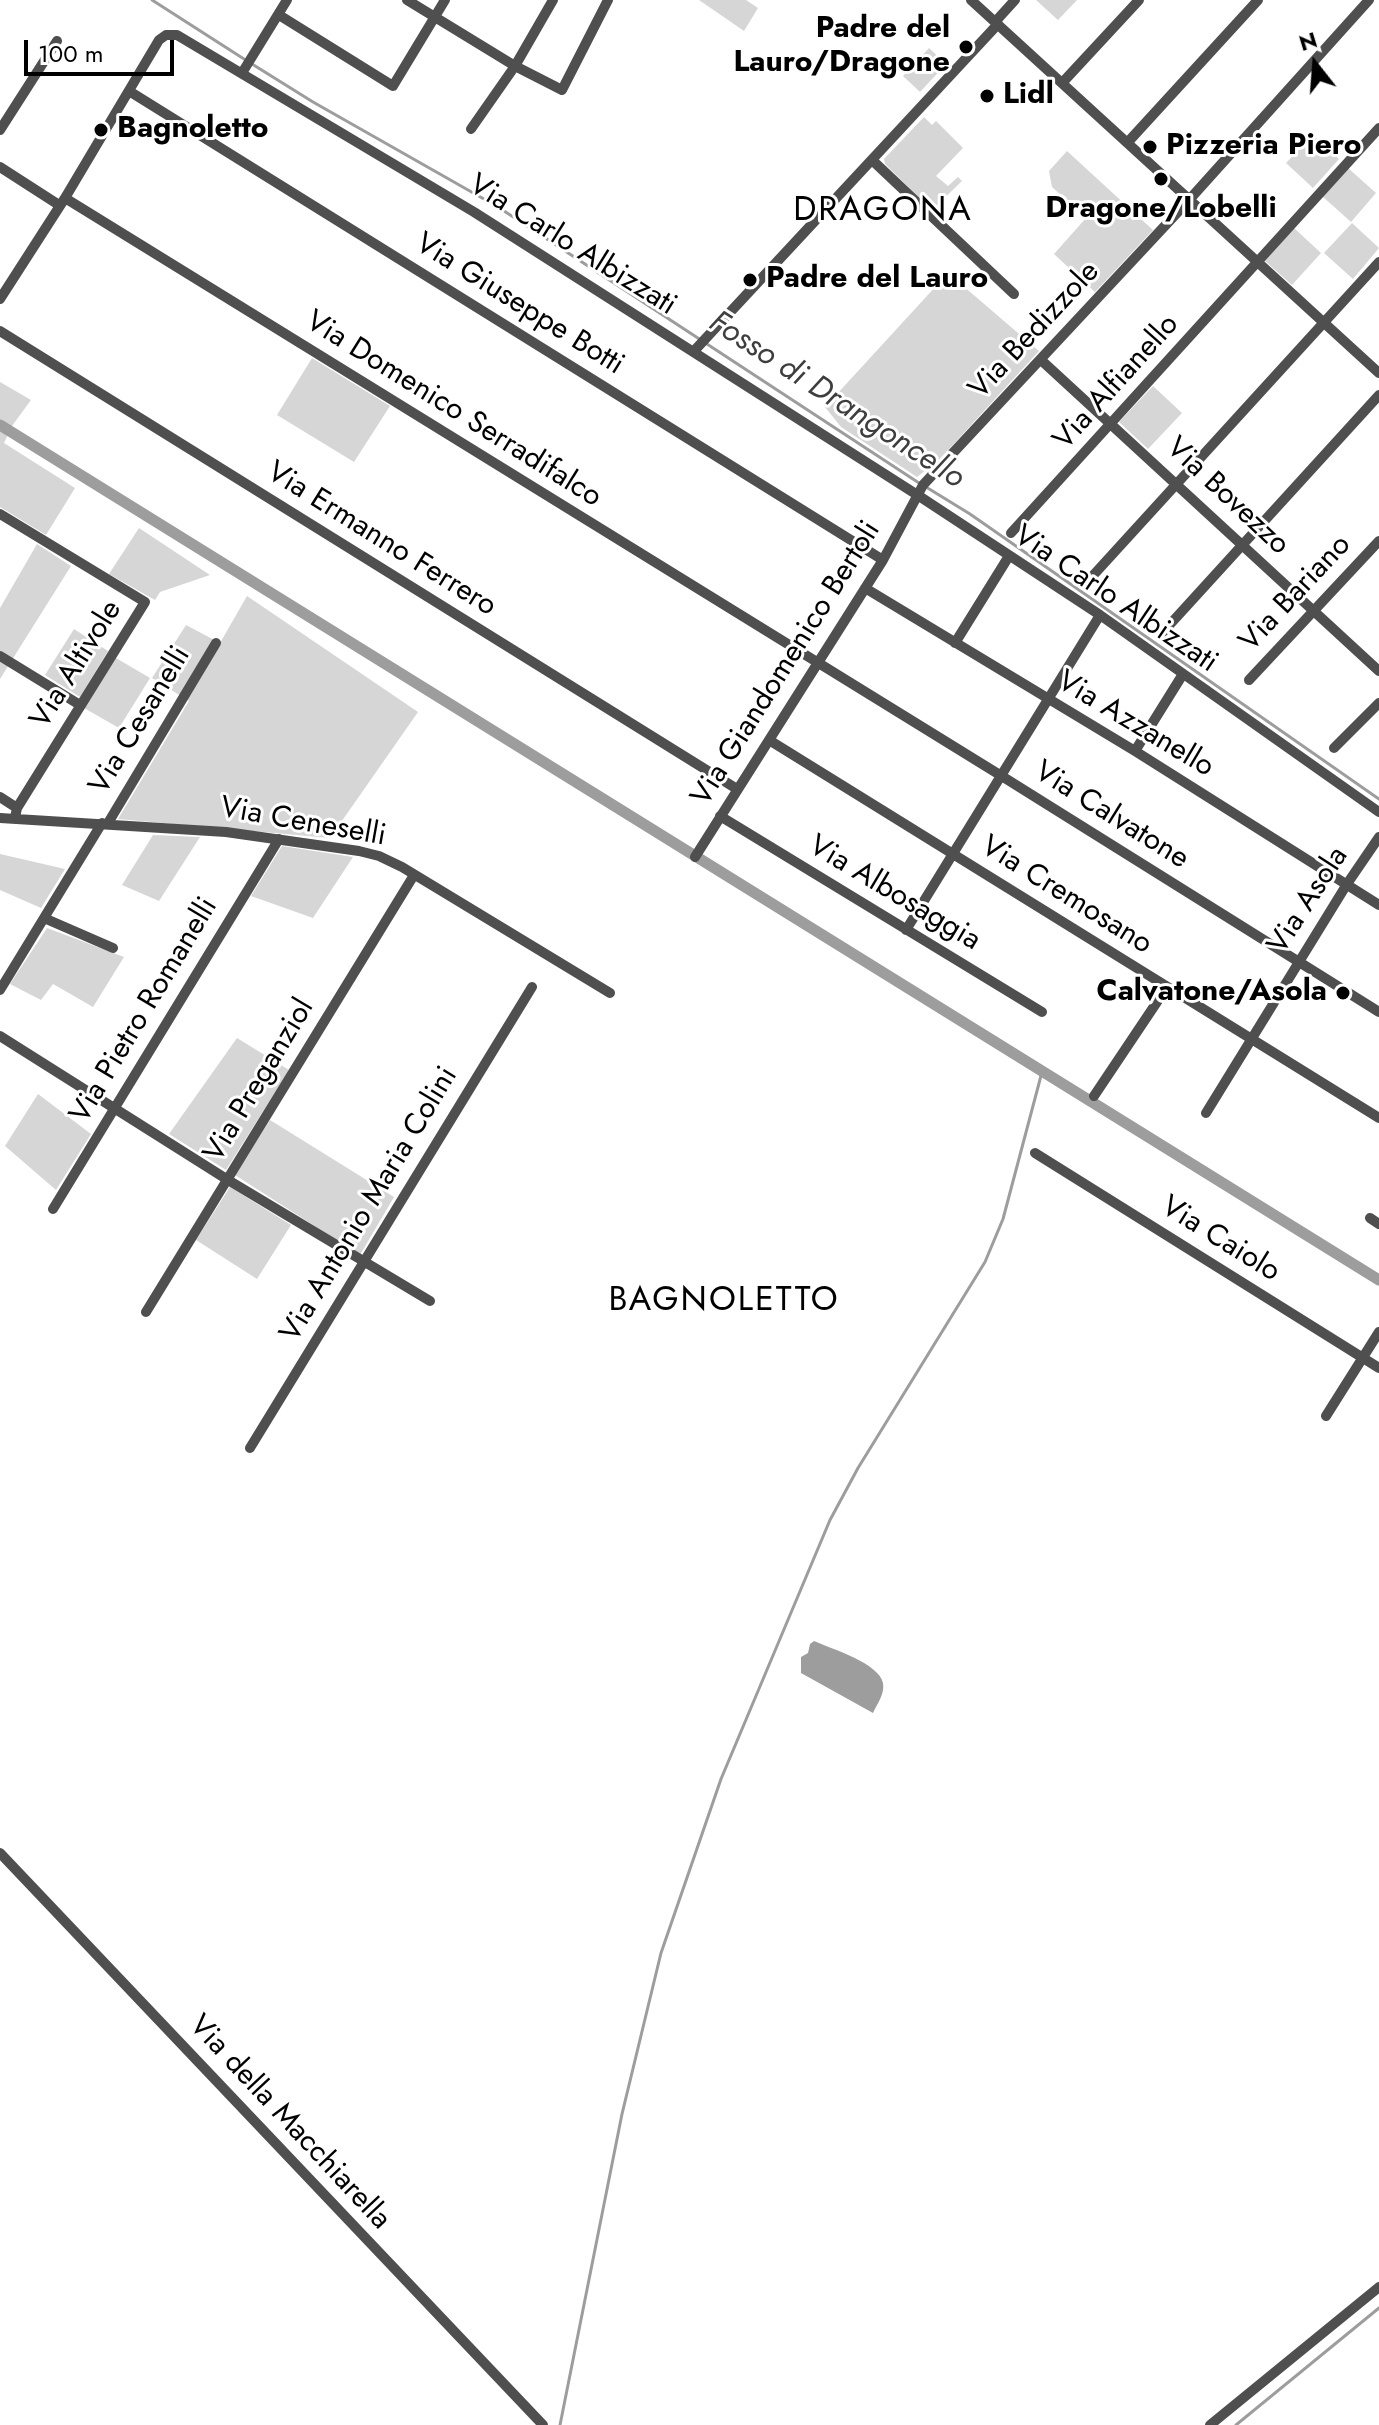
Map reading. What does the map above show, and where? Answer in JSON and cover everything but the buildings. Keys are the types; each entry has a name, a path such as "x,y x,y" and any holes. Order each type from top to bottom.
{"street":[{"path":"244,70 287,0"},
{"path":"407,0 515,66 562,90 608,0"},
{"path":"279,15 393,86 445,0"},
{"path":"471,129 515,66 553,0"},
{"path":"971,0 1379,373"},
{"path":"694,351 872,160 1015,0"},
{"path":"1063,82 1139,0"},
{"path":"1128,142 1258,0"},
{"name":"Via Bedizzole","path":"919,496 931,476 1189,200 1369,0"},
{"name":"Via Carlo Albizzati","path":"129,91 159,40 166,35 177,35 244,70 474,212 919,496 1100,615 1379,812"},
{"path":"0,130 57,41"},
{"path":"0,299 129,91"},
{"name":"Via Giuseppe Botti","path":"129,91 883,560"},
{"name":"Via Alfianello","path":"1011,533 1379,128"},
{"path":"872,160 1014,294"},
{"name":"Via Domenico Serradifalco","path":"0,167 817,662"},
{"path":"1088,581 1379,262"},
{"name":"Via Ermanno Ferrero","path":"0,331 737,789"},
{"name":"Via Bovezzo","path":"1041,360 1379,671"},
{"path":"1163,632 1379,395"},
{"name":"Via Giandomenico Bertoli","path":"695,857 883,560 919,496"},
{"name":"Via Altivole","path":"0,514 145,602 16,813"},
{"name":"Via Bariano","path":"1249,680 1379,541"},
{"path":"955,643 1009,556"},
{"name":"Via Azzanello","path":"865,588 1135,751 1379,905"},
{"path":"906,930 1100,615"},
{"name":"Via Cesanelli","path":"0,990 216,643"},
{"path":"0,656 80,705"},
{"name":"Via Calvatone","path":"817,662 1379,1012"},
{"path":"1135,751 1183,674"},
{"path":"1334,748 1379,703"},
{"name":"Via Cremosano","path":"769,740 1379,1118"},
{"path":"0,797 16,813"},
{"name":"Via Ceneselli","path":"0,818 16,813 188,828 367,853 390,861 610,993"},
{"name":"Via Albosaggia","path":"720,816 1042,1012"},
{"name":"Via Asola","path":"1206,1113 1379,837"},
{"name":"Via Pietro Romanelli","path":"53,1209 279,839"},
{"name":"Via Preganziol","path":"146,1312 414,875"},
{"path":"44,918 113,948"},
{"name":"Via Antonio Maria Colini","path":"250,1448 532,987"},
{"path":"1094,1096 1167,987"},
{"path":"0,1036 228,1180 430,1301"},
{"name":"Via Caiolo","path":"1035,1153 1379,1368"},
{"path":"1326,1416 1379,1332"},
{"name":"Via della Macchiarella","path":"0,1853 542,2424"},
{"path":"1210,2425 1379,2287"}],"shaded area":[{"path":"699,0 746,0 758,8 744,31"},
{"path":"1036,0 1077,0 1058,20"},
{"path":"929,48 946,64 920,92 903,76"},
{"path":"924,117 932,125 936,121 963,148 936,176 948,186 958,177 962,181 932,210 885,164 884,159"},
{"path":"1313,135 1339,159 1313,188 1286,163"},
{"path":"1067,151 1153,230 1095,292 1054,254 1086,218 1052,187 1049,171"},
{"path":"1348,168 1376,193 1351,222 1322,196"},
{"path":"1352,223 1379,248 1353,279 1324,253"},
{"path":"1294,228 1321,253 1292,285 1265,261"},
{"path":"948,273 1039,351 939,460 917,477 841,427 825,407"},
{"path":"312,358 390,406 354,462 277,415"},
{"path":"0,382 31,400 4,443 75,488 46,535 0,507"},
{"path":"1153,386 1182,413 1148,449 1119,422"},
{"path":"139,528 210,575 160,592 155,600 109,574"},
{"path":"37,544 71,566 0,679 0,608"},
{"path":"247,596 418,712 330,838 118,819 189,701 152,678 186,625 220,643"},
{"path":"74,629 108,651 80,697 45,675"},
{"path":"116,658 150,678 119,728 84,708"},
{"path":"153,835 200,837 159,901 122,885"},
{"path":"282,846 353,857 313,918 251,896"},
{"path":"0,854 65,869 41,908 0,890"},
{"path":"47,928 124,957 93,1007 53,984 41,1000 10,984"},
{"path":"237,1038 289,1070 226,1170 169,1134"},
{"path":"38,1094 91,1134 56,1190 5,1146"},
{"path":"270,1120 394,1197 360,1255 235,1175"},
{"path":"230,1187 291,1225 257,1279 196,1240"},
{"path":"814,1641 864,1663 880,1676 883,1691 873,1713 801,1673 801,1657 808,1653"}],"waterway":[{"name":"Fosso di Drangoncello","path":"152,0 244,59"},
{"name":"Fosso di Drangoncello","path":"252,64 498,207 919,483"},
{"path":"0,425 1379,1280"},
{"name":"Fosso di Drangoncello","path":"926,487 970,514 1379,799"},
{"path":"560,2425 622,2114 661,1953 721,1779 830,1520 858,1468 985,1262 1003,1219 1042,1072"},
{"name":"Fosso di Drangoncello","path":"1236,2425 1379,2308"}],"place":[{"name":"Padre del Lauro/Dragone","path":"966,47"},
{"name":"Lidl","path":"987,96"},
{"name":"Bagnoletto","path":"101,130"},
{"name":"Pizzeria Piero","path":"1150,147"},
{"name":"Dragone/Lobelli","path":"1161,179"},
{"name":"Padre del Lauro","path":"750,280"},
{"name":"Calvatone/Asola","path":"1343,993"}],"district":[{"name":"DRAGONA","path":"883,212"},
{"name":"BAGNOLETTO","path":"724,1302"}]}
